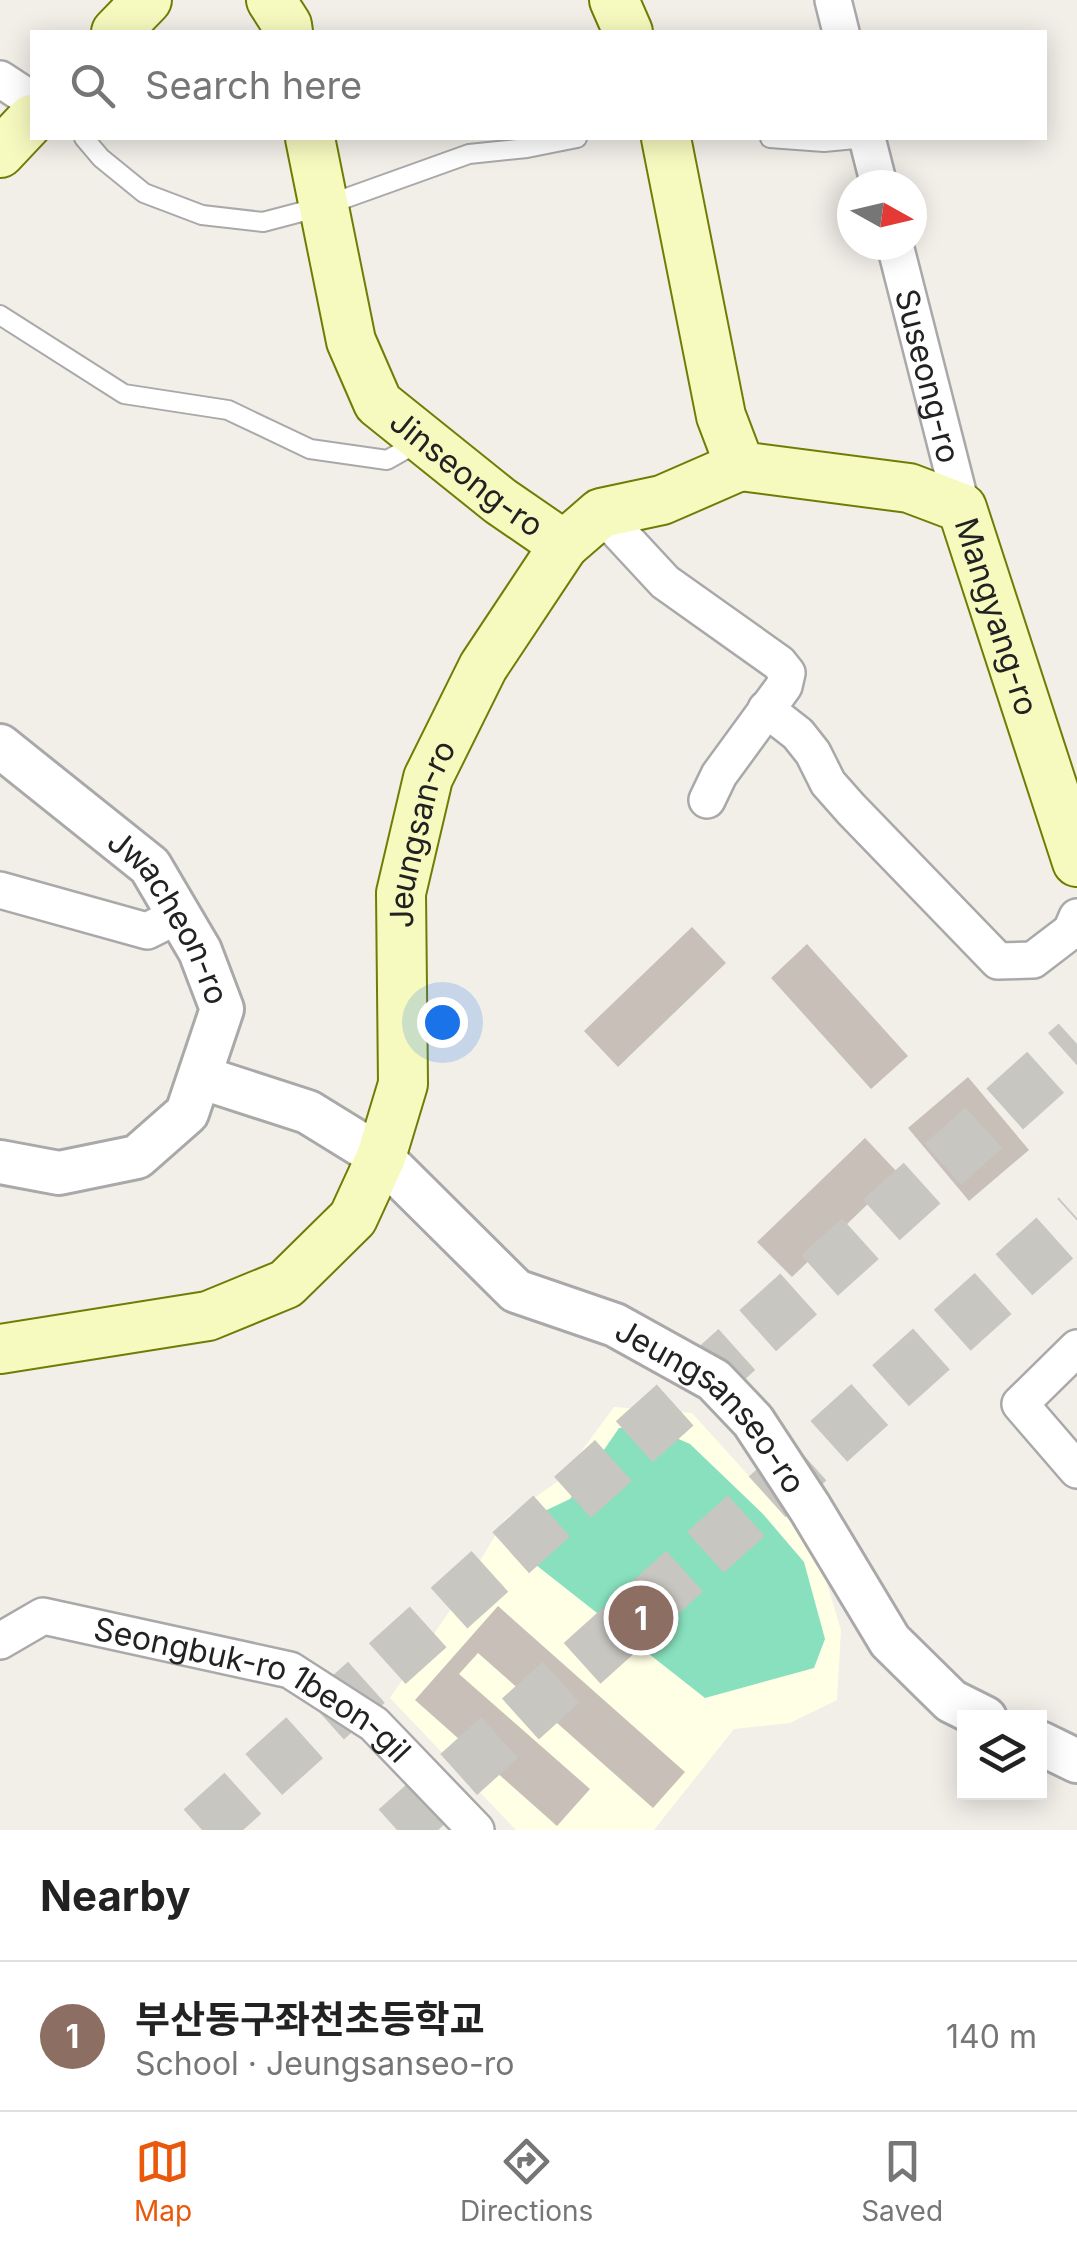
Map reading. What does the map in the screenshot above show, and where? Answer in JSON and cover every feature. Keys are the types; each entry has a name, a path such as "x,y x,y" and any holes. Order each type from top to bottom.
{"main road":[{"path":"118,30 147,0"},
{"path":"271,0 288,30"},
{"path":"614,0 627,30"},
{"path":"0,153 30,122"},
{"name":"Jinseong-ro","path":"310,140 351,341 378,403 500,501 564,545 602,513 662,500 740,466"},
{"path":"666,140 721,416 740,466"},
{"name":"Mangyang-ro","path":"740,466 909,488 962,508 1077,862"},
{"name":"Jeungsan-ro","path":"0,1348 208,1316 286,1284 353,1218 381,1158 403,1084 401,894 428,778 483,667 564,545"}],"street":[{"path":"833,0 840,30"},
{"path":"0,79 30,99"},
{"path":"868,140 876,170"},
{"name":"Suseong-ro","path":"899,260 962,508"},
{"path":"602,513 666,582 787,673 784,686 719,775 707,800"},
{"path":"766,710 798,734 828,783 851,809 998,960 1033,960 1071,931 1077,917"},
{"name":"Jwacheon-ro","path":"0,746 150,866 200,951 222,1010 186,1112 137,1158 58,1173 0,1162"},
{"path":"0,890 147,931 179,915"},
{"path":"200,1076 308,1112 381,1158"},
{"name":"Jeungsanseo-ro","path":"381,1158 516,1291 615,1325 714,1380 753,1421 890,1641 951,1701 969,1710"},
{"path":"1077,1348 1020,1404 1077,1470"},
{"name":"Seongbuk-ro 1beon-gil","path":"0,1642 43,1616 290,1670 374,1724 476,1830"},
{"path":"1047,1746 1077,1761"}],"lane":[{"path":"86,140 101,158 144,193 202,215 263,222 324,206 469,154 566,140"},
{"path":"797,140 846,140"},
{"path":"0,315 124,394 228,410 310,449 388,460 423,440"}],"shaded area":[{"path":"614,1407 692,1413 817,1551 841,1630 837,1700 790,1723 734,1729 654,1830 516,1830 390,1698 453,1606 505,1519 561,1479"}],"green space":[{"path":"649,1426 690,1444 763,1514 804,1562 825,1639 814,1668 705,1698 517,1550 534,1516 570,1499 619,1428"}],"building":[{"path":"692,927 726,963 618,1067 584,1031"},
{"path":"807,944 908,1056 871,1089 771,978"},
{"path":"968,1077 1029,1150 969,1201 908,1128"},
{"path":"865,1138 899,1174 792,1277 757,1242"},
{"path":"498,1606 685,1772 653,1808 478,1653 459,1674 590,1789 557,1826 415,1700"}],"tunnel":[{"path":"202,1830 1077,1044"},
{"path":"397,1830 1077,1218"}],"place":[{"name":"부산동구좌천초등학교","path":"641,1618"}]}
